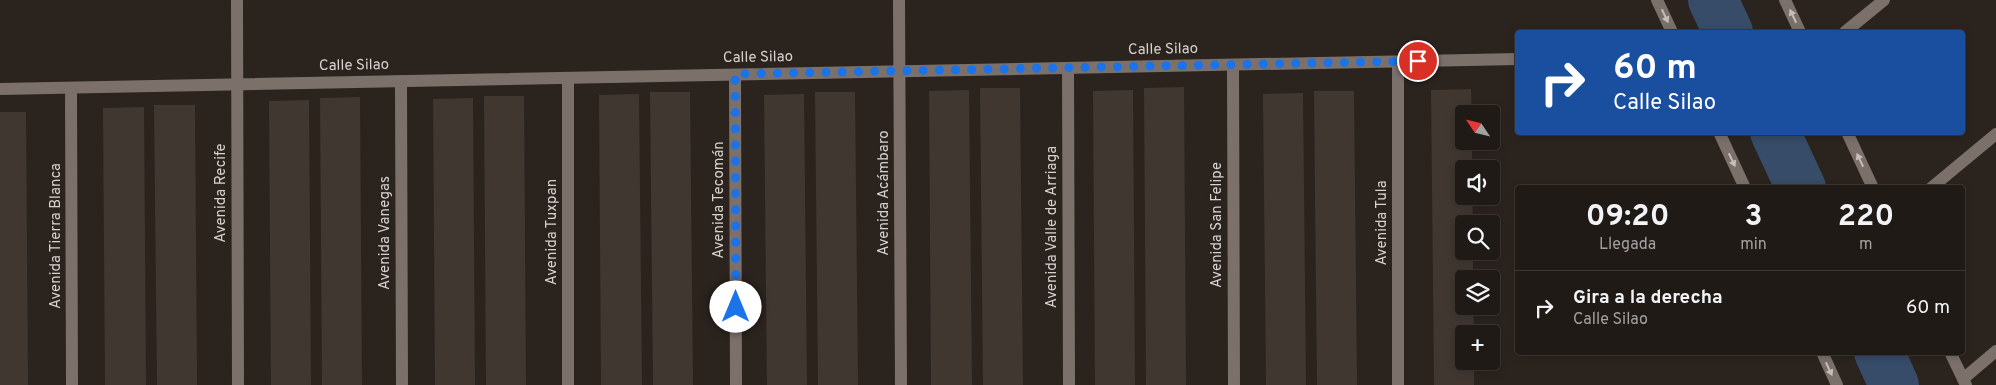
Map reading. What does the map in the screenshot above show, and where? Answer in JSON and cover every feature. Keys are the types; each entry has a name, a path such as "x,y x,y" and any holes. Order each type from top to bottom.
{"street":[{"name":"Avenida Recife","path":"237,0 238,385"},
{"name":"Avenida Acámbaro","path":"900,0 901,385"},
{"path":"1657,0 1671,30"},
{"path":"1785,0 1799,30"},
{"path":"1847,30 1884,0"},
{"name":"Calle Silao","path":"0,88 1515,59"},
{"name":"Avenida Tula","path":"1398,62 1398,385"},
{"name":"Avenida San Felipe","path":"1233,65 1234,385"},
{"name":"Avenida Valle de Arriaga","path":"1068,68 1069,385"},
{"name":"Avenida Tecomán","path":"735,74 736,385"},
{"name":"Avenida Tuxpan","path":"568,78 568,385"},
{"name":"Avenida Vanegas","path":"401,81 402,385"},
{"name":"Avenida Tierra Blanca","path":"71,88 72,385"},
{"path":"1935,185 1996,134"},
{"path":"1720,135 1744,185"},
{"path":"1848,135 1872,185"},
{"path":"1951,355 1964,382 1996,350"},
{"path":"1823,355 1837,385"}],"building":[{"path":"1184,87 1186,385 1146,385 1144,88"},
{"path":"980,88 1020,88 1023,385 983,385"},
{"path":"1471,89 1472,105 1455,105 1455,150 1472,150 1472,160 1455,160 1455,205 1472,205 1473,215 1455,215 1455,260 1473,260 1473,270 1455,270 1455,315 1473,315 1474,325 1455,325 1455,370 1474,370 1474,385 1434,385 1431,90"},
{"path":"969,90 972,385 931,385 929,91"},
{"path":"1133,90 1135,385 1095,385 1093,91"},
{"path":"1314,91 1354,91 1357,385 1317,385"},
{"path":"650,92 690,92 693,385 653,385"},
{"path":"815,92 855,92 858,385 818,385"},
{"path":"1303,93 1306,385 1266,385 1263,94"},
{"path":"639,94 642,385 601,385 599,95"},
{"path":"804,94 807,385 767,385 764,95"},
{"path":"484,96 524,96 526,385 486,385"},
{"path":"360,97 362,385 322,385 320,98"},
{"path":"473,98 475,385 435,385 433,99"},
{"path":"309,100 311,385 271,385 269,101"},
{"path":"154,105 195,105 197,385 157,385"},
{"path":"144,107 146,385 105,385 103,108"},
{"path":"0,112 26,112 28,385 0,385"}],"waterway":[{"path":"1713,0 1727,30"},
{"path":"1776,135 1800,185"},
{"path":"1880,355 1894,385"}],"route":[{"path":"736,307 735,74 1418,61"}]}
